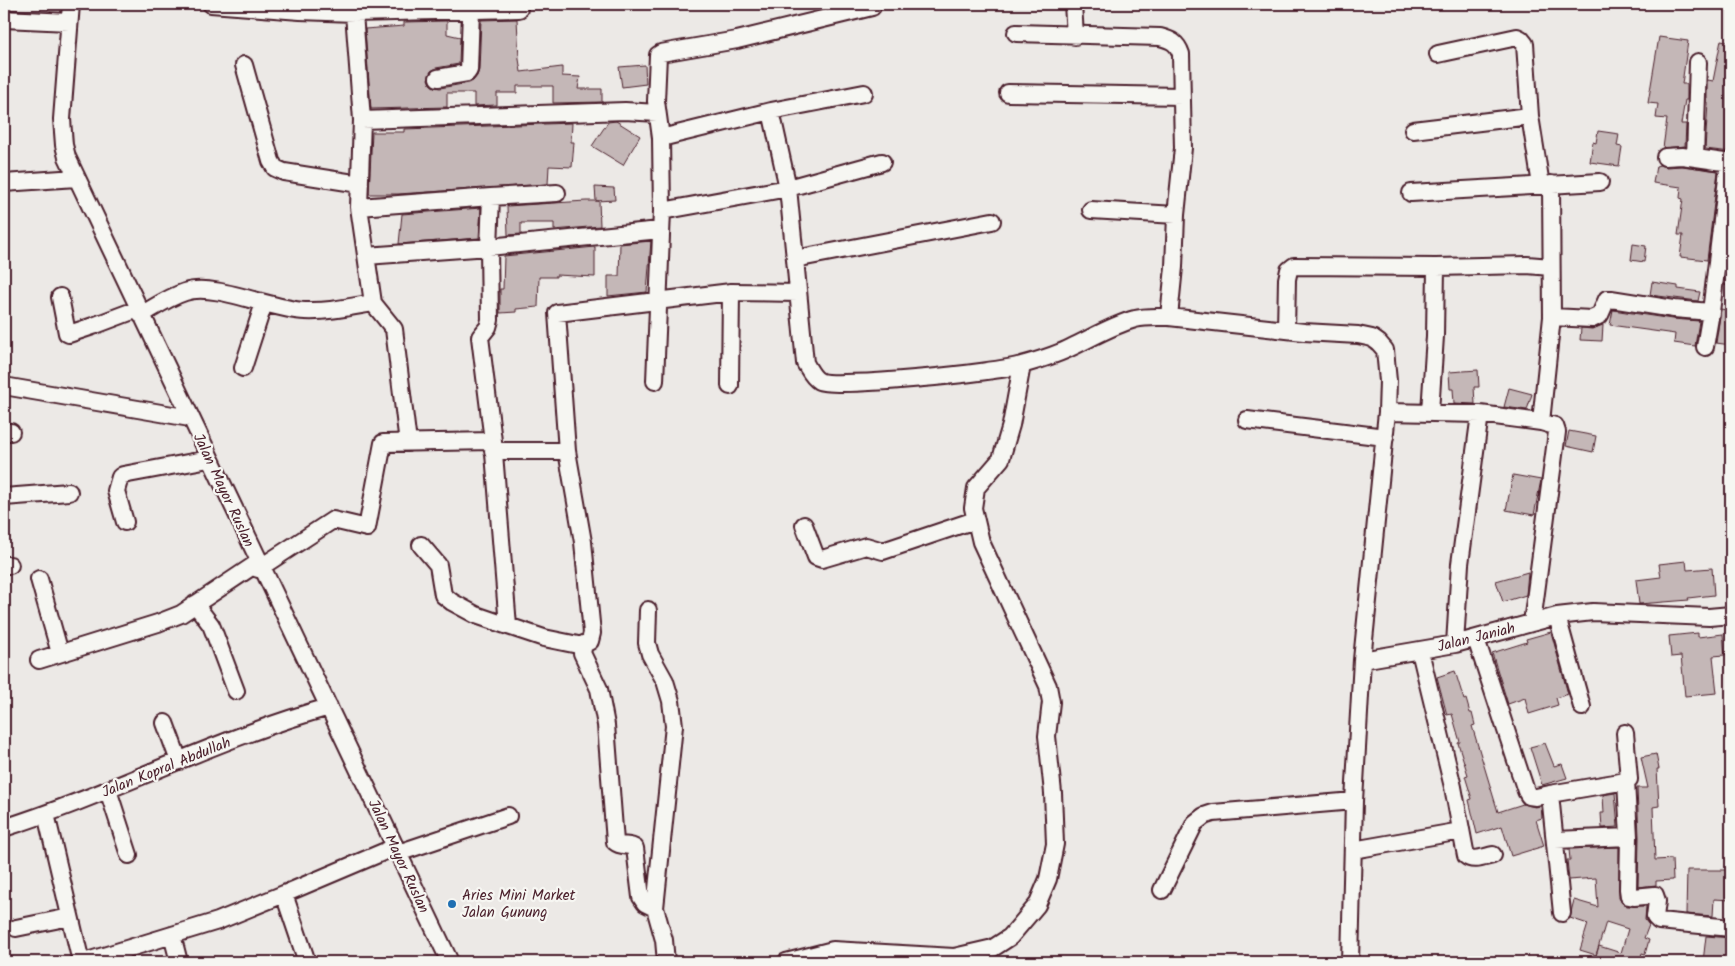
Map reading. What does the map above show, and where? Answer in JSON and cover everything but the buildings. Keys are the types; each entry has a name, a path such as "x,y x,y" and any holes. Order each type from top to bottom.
{"street":[{"name":"Jalan Mayor Ruslan","path":"70,4 62,119 65,151 76,178 176,385 258,566 329,707 450,962"},
{"path":"211,4 317,8 354,13 439,8 471,10 519,9"},
{"path":"1073,4 1075,36"},
{"path":"655,381 662,211 661,138 657,113 658,56 661,53 737,40 872,8"},
{"path":"438,78 462,75 469,70 471,10"},
{"path":"354,13 362,120 359,207 373,303 394,329 408,443"},
{"path":"4,20 69,22"},
{"path":"1016,33 1160,37 1172,40 1178,46 1181,54 1183,148 1169,317"},
{"path":"1438,54 1517,37 1525,44 1530,116 1546,185 1552,266 1552,317 1541,422"},
{"path":"1695,158 1698,62"},
{"path":"244,65 271,161 275,168 284,172 360,184"},
{"path":"1008,93 1182,96"},
{"path":"661,138 771,111 864,94"},
{"path":"362,120 625,111 657,113"},
{"path":"771,111 788,188 805,363 817,380 823,382 883,380 999,370 1022,365 1070,348 1098,334 1136,319 1169,317 1286,330 1358,335 1372,338 1380,343 1385,350 1388,381 1387,412 1362,660 1354,801 1350,962"},
{"path":"1413,130 1530,116"},
{"path":"1665,157 1730,162 1705,347"},
{"path":"662,211 788,188 882,162"},
{"path":"4,183 76,178"},
{"path":"1411,193 1600,182"},
{"path":"359,207 491,196 558,193"},
{"path":"491,196 489,247 490,320 488,327 480,337 493,446 508,626"},
{"path":"1092,210 1176,215"},
{"path":"795,259 992,221"},
{"path":"366,256 489,247 660,230"},
{"path":"1286,330 1287,279 1289,270 1294,266 1552,266"},
{"path":"1430,412 1435,336 1436,267"},
{"path":"60,297 66,333 69,334 140,312 192,290 218,292 303,311 328,311 373,303"},
{"path":"655,908 644,903 641,897 635,848 632,845 621,846 615,842 606,725 599,688 582,653 583,646 590,641 592,633 583,542 567,451 556,313 731,292 798,293"},
{"path":"730,386 731,292"},
{"path":"1552,317 1592,319 1600,314 1607,299 1666,308 1711,312"},
{"path":"243,368 264,303"},
{"path":"786,962 836,956 954,957 993,948 1010,937 1037,905 1048,879 1055,844 1053,793 1047,736 1051,702 1048,686 981,542 973,508 976,488 1001,459 1011,425 1022,365"},
{"path":"4,386 190,418"},
{"path":"1387,412 1480,414 1541,422 1555,426 1557,432 1532,622"},
{"path":"1454,644 1460,564 1480,414"},
{"path":"1247,420 1385,437"},
{"path":"39,660 181,614 332,520 367,528 383,444 392,442 567,451"},
{"path":"125,522 116,491 120,477 209,459"},
{"path":"4,497 69,492"},
{"path":"804,526 816,557 822,559 866,546 882,551 975,520"},
{"path":"421,544 438,565 442,590 446,598 476,615 544,638 583,646"},
{"path":"39,579 60,653"},
{"path":"195,604 211,625 236,691"},
{"path":"648,610 648,648 665,681 674,726 655,908 664,940 666,962"},
{"name":"Jalan Janiah","path":"1362,660 1454,644 1557,616 1593,612 1709,617 1731,615"},
{"path":"1557,616 1582,707"},
{"path":"1476,638 1529,796 1536,797 1626,781"},
{"path":"1420,651 1453,787 1466,856 1474,859 1493,855"},
{"name":"Jalan Kopral Abdullah","path":"4,828 46,814 298,715 329,707"},
{"path":"166,723 179,761"},
{"path":"1625,733 1629,774 1629,779 1626,781 1629,837 1629,896 1655,895 1657,901 1655,919 1659,921 1731,928"},
{"path":"108,790 129,855"},
{"path":"1550,794 1562,913"},
{"path":"1162,890 1195,823 1204,816 1213,813 1354,801"},
{"path":"46,814 70,917 83,962 218,920 397,850 508,816"},
{"path":"1353,850 1461,831"},
{"path":"1555,840 1629,837"},
{"path":"284,894 307,962"},
{"path":"16,928 70,917"},
{"path":"172,935 179,962"}],"place":[{"name":"Aries Mini Market Jalan Gunung","path":"452,904"}]}
